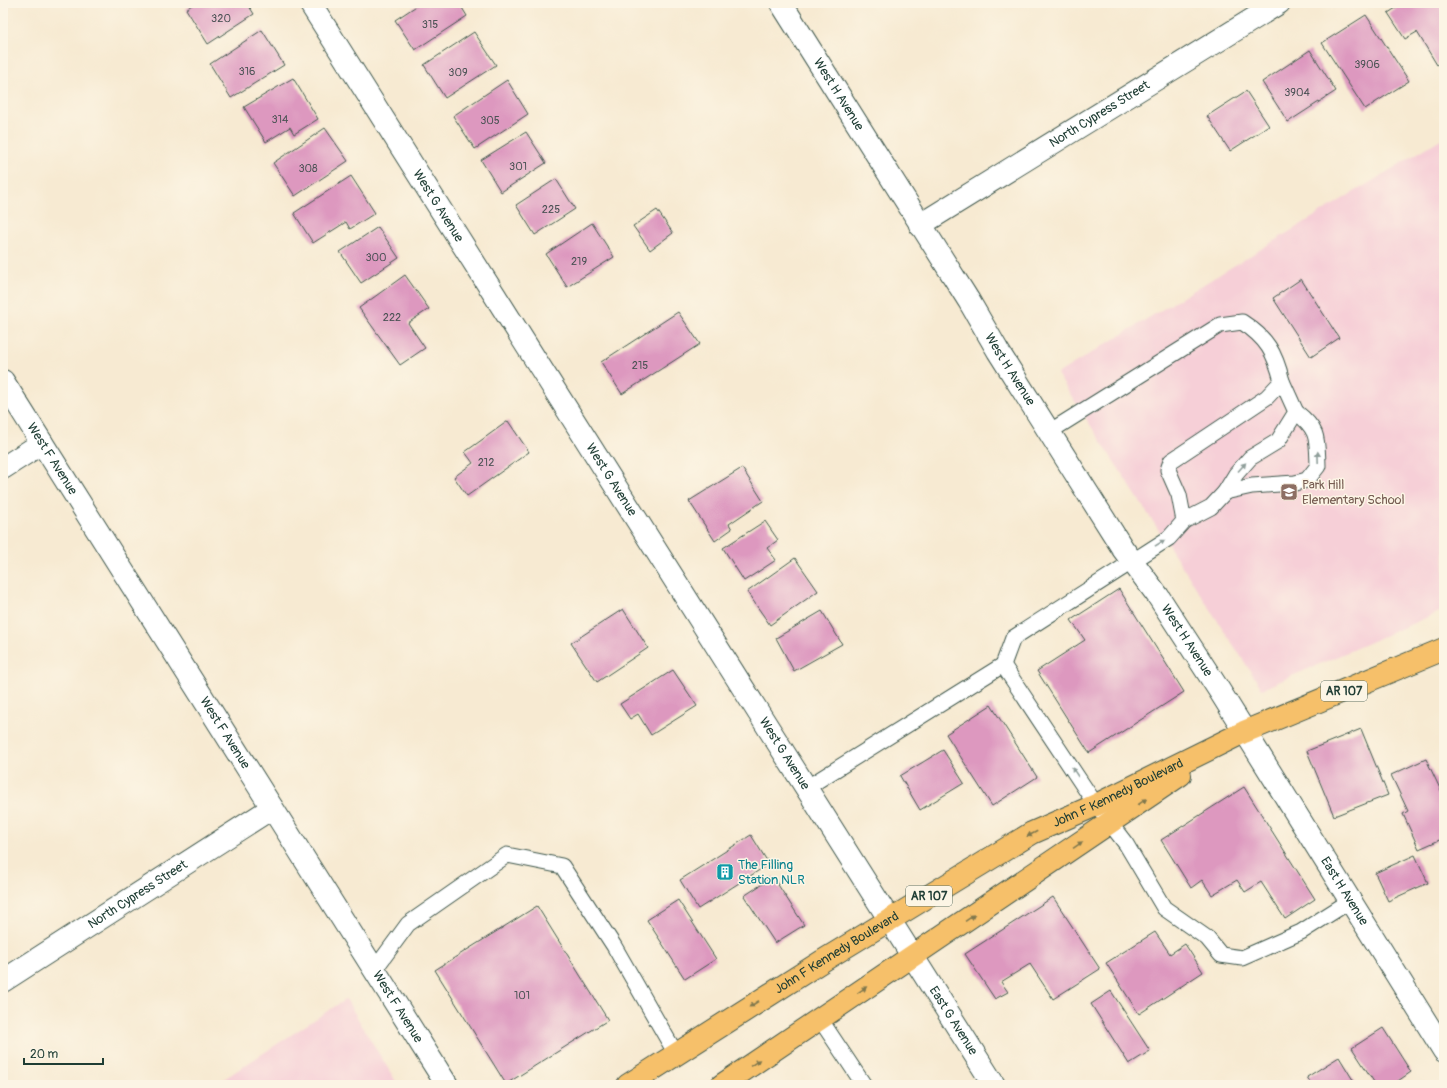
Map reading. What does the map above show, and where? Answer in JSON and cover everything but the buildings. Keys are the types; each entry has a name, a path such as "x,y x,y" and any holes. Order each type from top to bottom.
{"main road":[{"name":"John F Kennedy Boulevard","path":"628,1085 824,960 1032,833 1096,804 1244,732 1444,650"},
{"name":"John F Kennedy Boulevard","path":"722,1085 1244,732"}],"street":[{"name":"West G Avenue","path":"310,3 913,956"},
{"name":"West H Avenue","path":"781,3 1049,432 1132,561 1158,596 1244,732"},
{"name":"North Cypress Street","path":"920,225 1279,3"},
{"name":"West F Avenue","path":"3,381 447,1085"},
{"path":"3,468 42,443"},
{"name":"East H Avenue","path":"1244,732 1444,1051"},
{"name":"North Cypress Street","path":"3,981 272,808"},
{"name":"East G Avenue","path":"913,956 994,1085"}],"lane":[{"path":"1049,432 1220,326 1242,322 1258,332 1277,360 1282,381 1296,412 1310,423 1317,439 1318,466 1306,480 1295,483 1252,486 1225,492"},
{"path":"1184,521 1179,494 1168,470 1171,461 1267,397 1282,381"},
{"path":"806,788 1003,665 1013,638 1170,538 1184,521 1211,507 1225,492 1236,474 1250,458 1278,441 1296,412"},
{"path":"1003,665 1096,804 1126,844 1164,908 1207,938 1221,955 1242,958 1302,932 1350,901"},
{"path":"374,969 408,924 507,855 562,866 614,946 676,1054"},
{"path":"820,1019 864,1085"}],"shaded area":[{"name":"Park Hill Elementary School","path":"1444,137 1444,610 1262,689 1057,374"},
{"path":"346,999 398,1085 215,1085"}],"place":[{"name":"Park Hill Elementary School","path":"1289,492"},
{"name":"The Filling Station NLR","path":"725,872"}]}
